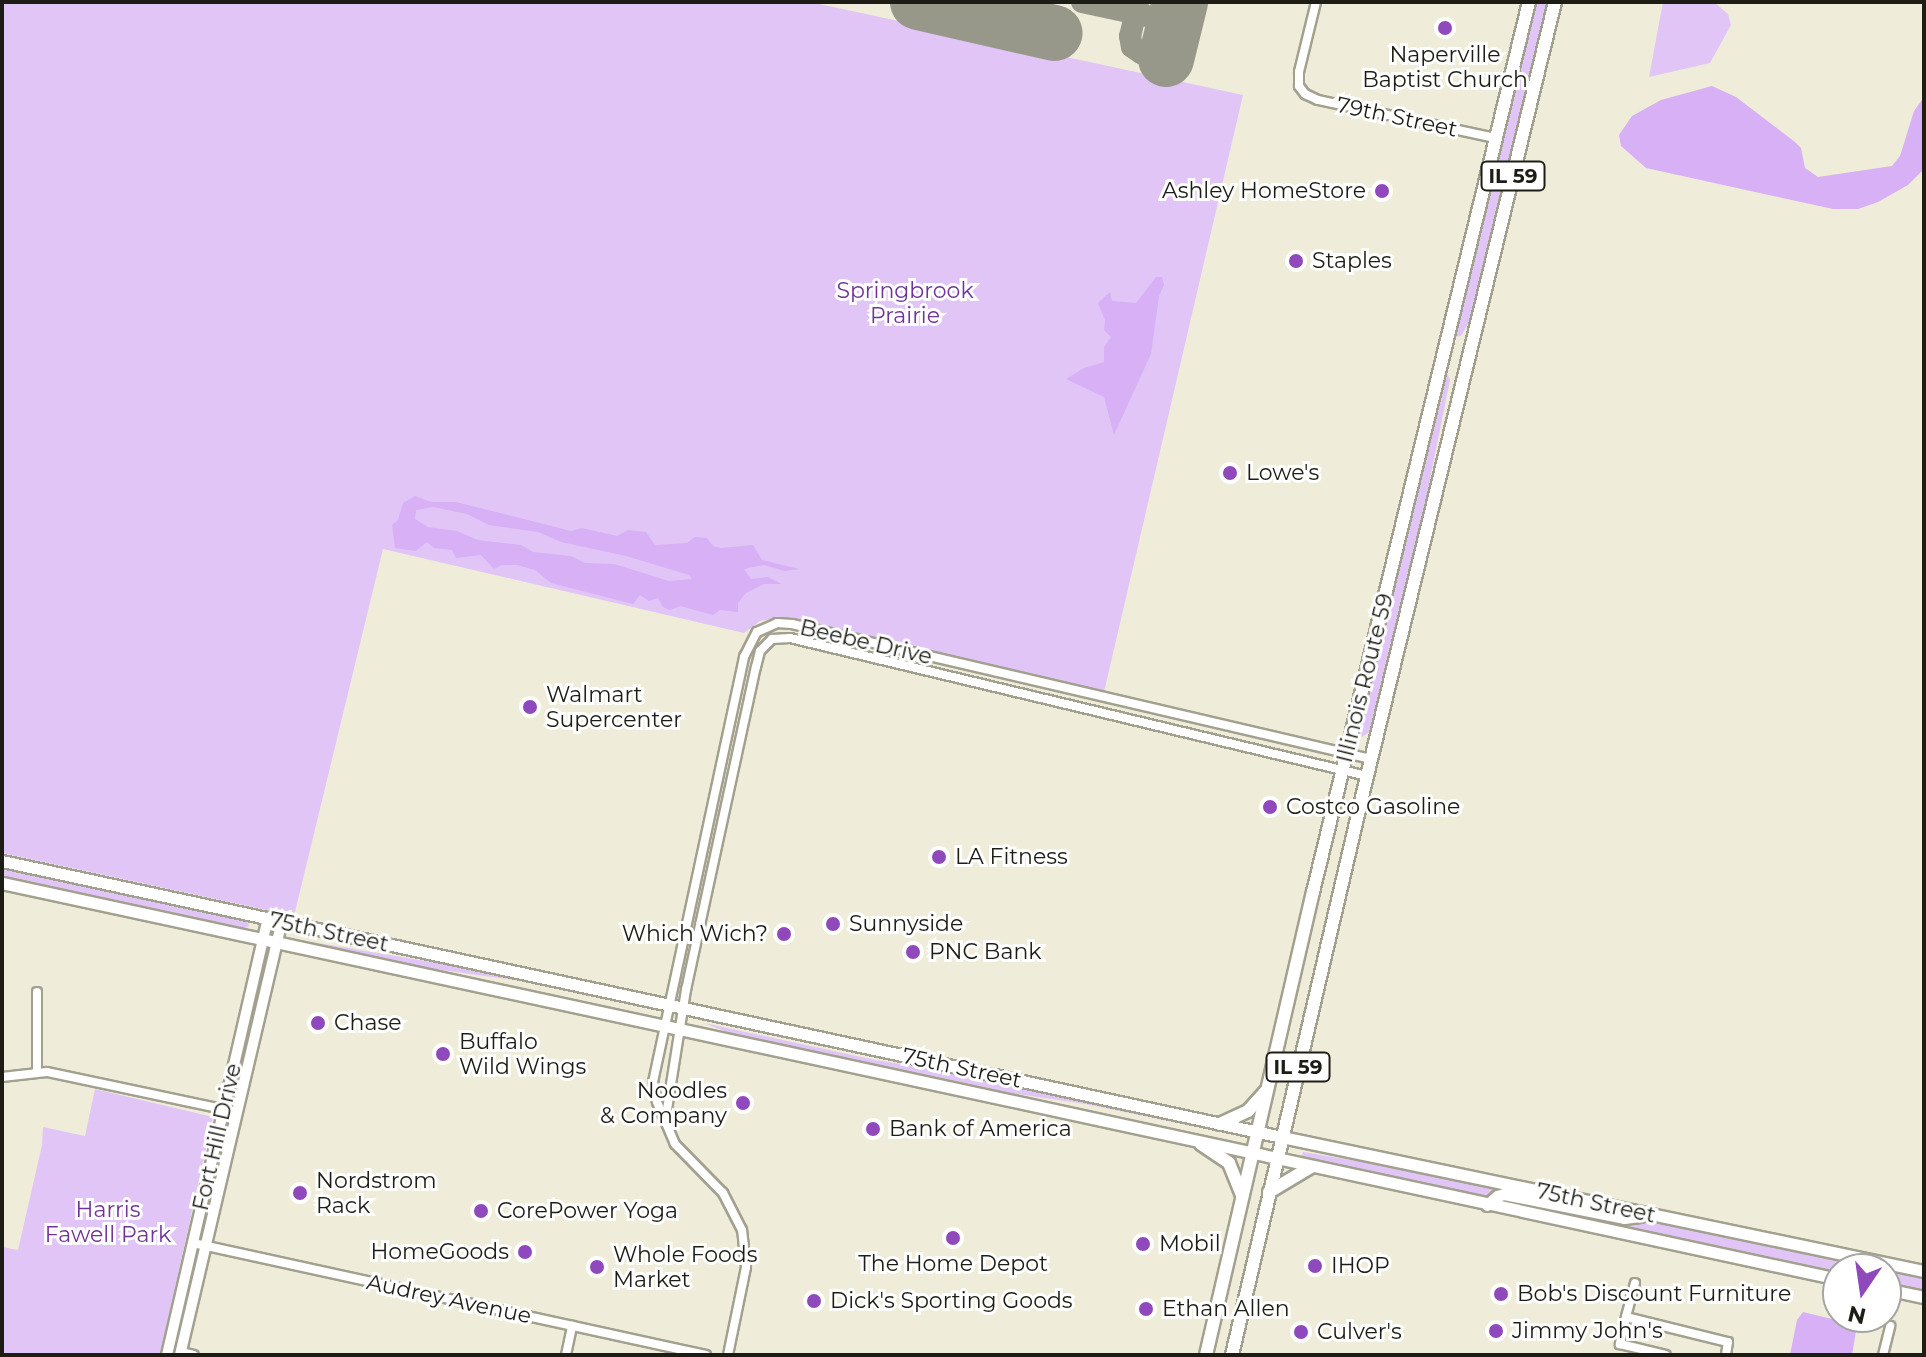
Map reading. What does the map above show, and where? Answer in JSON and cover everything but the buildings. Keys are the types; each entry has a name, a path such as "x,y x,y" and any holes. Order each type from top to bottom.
{"main road":[{"name":"Illinois Route 59","path":"1206,1355 1342,769 1529,2"},
{"name":"Illinois Route 59","path":"1232,1355 1371,759 1555,2"},
{"name":"75th Street","path":"2,861 1220,1124 1924,1271"},
{"name":"75th Street","path":"2,883 1822,1276"},
{"path":"1220,1124 1248,1111 1268,1088"},
{"path":"1201,1144 1229,1163 1238,1178 1242,1198"},
{"path":"1269,1192 1311,1167"},
{"path":"1487,1205 1504,1194 1624,1218 1653,1215"},
{"path":"1902,1292 1924,1297"}],"street":[{"name":"79th Street","path":"1316,2 1299,72 1301,90 1318,100 1496,138"},
{"name":"Beebe Drive","path":"728,1355 746,1267 742,1230 723,1193 675,1144 666,1116 657,1102 653,1082 667,1005 745,652 753,636 769,625 792,624 1371,759"},
{"name":"Beebe Drive","path":"666,1116 683,1008 759,655 772,639 790,638 1367,776"},
{"name":"Fort Hill Drive","path":"167,1355 268,918"},
{"name":"Fort Hill Drive","path":"181,1354 282,921"},
{"path":"37,992 37,1071"},
{"path":"2,1077 37,1071 237,1112"},
{"name":"Audrey Avenue","path":"193,1243 706,1355"},
{"path":"1635,1283 1620,1344 1666,1355"},
{"path":"1626,1317 1728,1342 1726,1355"},
{"path":"566,1355 572,1326"},
{"path":"1883,1355 1888,1333"},
{"path":"181,1354 194,1355"}],"green space":[{"name":"Springbrook Prairie","path":"2,2 810,2 1243,95 1104,692 783,617 760,621 744,633 383,549 294,916 2,853"},
{"path":"1537,2 1547,2 1469,322 1461,336 1456,337"},
{"path":"1663,2 1714,2 1728,14 1731,25 1710,63 1649,77"},
{"path":"1447,373 1450,380 1426,499 1369,732 1362,737 1359,733"},
{"path":"2,867 246,918 249,926 243,929 2,877"},
{"path":"306,941 491,972 650,1008 528,982 413,966"},
{"path":"704,1023 875,1060 947,1071 1236,1135 1085,1104 949,1084 748,1040"},
{"name":"Harris Fawell Park","path":"95,1089 213,1117 160,1355 2,1355 2,1247 18,1250 42,1145 43,1127 85,1136"},
{"path":"1303,1152 1430,1173 1522,1193 1486,1200 1301,1158"},
{"path":"1502,1198 1729,1235 1822,1255 1822,1271 1502,1204"},
{"path":"1902,1271 1924,1276 1924,1292 1902,1287"}],"shaded area":[{"path":"1712,86 1736,97 1795,142 1801,148 1805,168 1818,177 1892,166 1900,156 1914,111 1924,97 1924,169 1908,185 1878,202 1858,209 1833,209 1646,168 1621,146 1619,135 1632,116 1661,100"},
{"path":"1156,277 1162,277 1164,285 1159,296 1151,354 1114,435 1104,397 1066,379 1084,368 1104,362 1104,347 1111,337 1104,330 1105,320 1098,303 1110,292 1112,301 1136,303"},
{"path":"415,496 431,502 456,502 571,531 582,528 617,536 628,530 646,532 655,545 687,543 695,537 707,538 713,546 721,548 753,545 762,560 799,569 785,571 763,565 744,569 751,579 768,577 782,584 764,584 746,593 738,603 738,612 720,610 713,615 680,606 670,610 663,607 658,598 649,601 640,595 633,604 551,583 535,570 517,565 502,565 494,569 481,555 456,558 452,550 434,548 427,542 416,551 395,548 392,525 398,520 403,503","holes":["433,507 467,514 489,525 538,532 561,542 626,556 689,575 692,579 669,581 614,564 585,563 571,556 533,552 521,545 478,540 457,531 428,527 415,519 416,510"]},
{"path":"1803,1312 1822,1317 1822,1333 1856,1333 1852,1355 1790,1355 1797,1320"}],"taxiway":[{"path":"1082,2 1175,22"},
{"path":"1138,2 1130,36 1132,47 1141,53 1166,59"}],"runway":[{"path":"918,2 1055,33"},
{"path":"1166,59 1180,2"}],"place":[{"name":"Naperville Baptist Church","path":"1445,28"},
{"name":"Ashley HomeStore","path":"1382,191"},
{"name":"Staples","path":"1296,261"},
{"name":"Lowe's","path":"1230,473"},
{"name":"Walmart Supercenter","path":"530,707"},
{"name":"Costco Gasoline","path":"1270,807"},
{"name":"LA Fitness","path":"939,857"},
{"name":"Sunnyside","path":"833,924"},
{"name":"Which Wich?","path":"784,934"},
{"name":"PNC Bank","path":"913,952"},
{"name":"Chase","path":"318,1023"},
{"name":"Buffalo Wild Wings","path":"443,1054"},
{"name":"Noodles & Company","path":"743,1103"},
{"name":"Bank of America","path":"873,1129"},
{"name":"Nordstrom Rack","path":"300,1193"},
{"name":"CorePower Yoga","path":"481,1211"},
{"name":"The Home Depot","path":"953,1238"},
{"name":"Mobil","path":"1143,1244"},
{"name":"HomeGoods","path":"525,1252"},
{"name":"IHOP","path":"1315,1266"},
{"name":"Whole Foods Market","path":"597,1267"},
{"name":"Bob's Discount Furniture","path":"1501,1294"},
{"name":"Dick's Sporting Goods","path":"814,1301"},
{"name":"Ethan Allen","path":"1146,1309"},
{"name":"Jimmy John's","path":"1496,1331"},
{"name":"Culver's","path":"1301,1332"}]}
